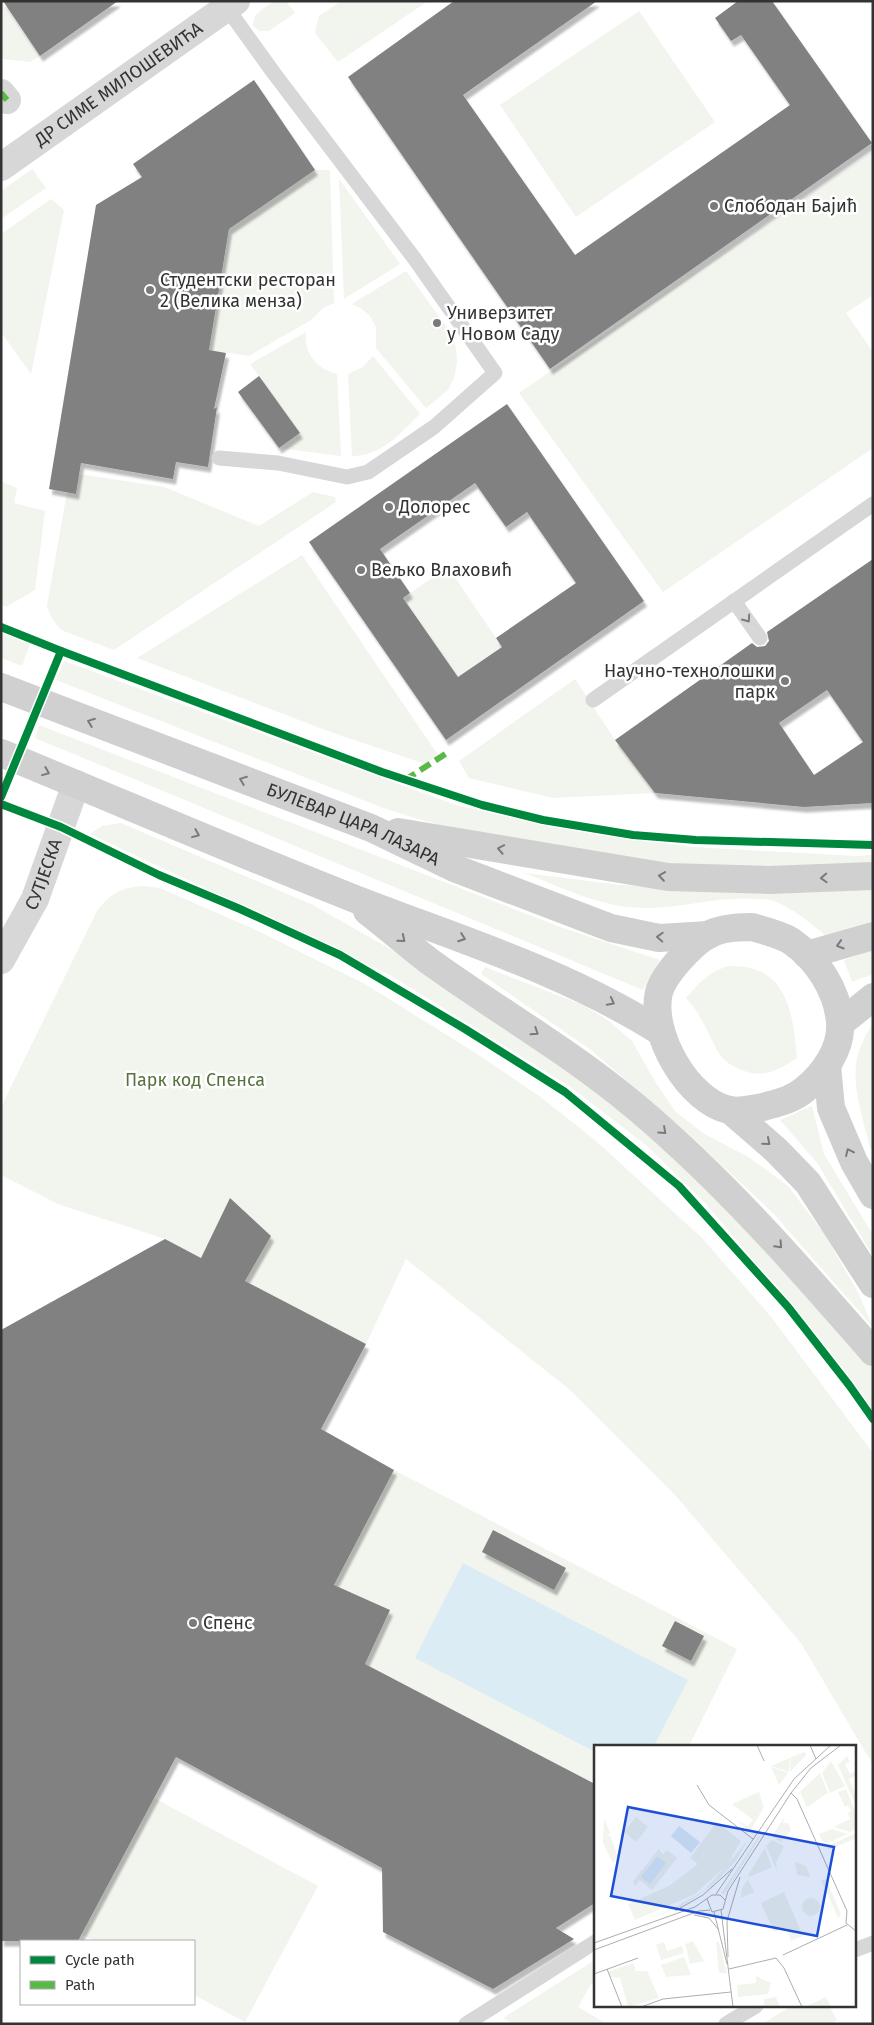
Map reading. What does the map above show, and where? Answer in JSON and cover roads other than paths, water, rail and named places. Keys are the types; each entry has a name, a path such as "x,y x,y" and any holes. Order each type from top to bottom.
{"main road":[{"name":"БУЛЕВАР ЦАРА ЛАЗАРА","path":"1,686 371,828 454,868 612,928 659,938 708,935 735,928 752,927 790,941 807,955 820,970 834,995 841,1023"},
{"path":"1,753 350,897 492,949 582,987 630,1012 661,1032"},
{"path":"371,828 450,840 549,859 668,877 769,880 873,876"},
{"path":"350,897 428,960 579,1062 636,1107 737,1200 787,1253 873,1352"},
{"path":"708,935 676,964 659,992 658,1016 661,1032 678,1069 693,1088 710,1102 730,1110 776,1150 808,1183 873,1284"},
{"path":"807,955 873,936"},
{"path":"730,1110 759,1108 800,1094 816,1081 827,1065 838,1044 841,1023 873,997"},
{"path":"827,1065 831,1108 854,1162 873,1195"}],"street":[{"name":"ДР СИМЕ МИЛОШЕВИЋА","path":"1,167 232,5"},
{"name":"СУТЈЕСКА","path":"1,960 34,900 76,784"}],"lane":[{"path":"219,458 278,463 347,477 368,472 434,427 495,373 414,258 273,72 232,5"},
{"path":"593,700 873,504"},
{"path":"734,601 760,638"},
{"path":"466,2024 594,1943"},
{"path":"856,1950 873,1943"},
{"path":"726,2024 753,2008"}],"place":[{"name":"Слободан Бајић","path":"714,206"},
{"name":"Студентски ресторан 2 (Велика менза)","path":"150,290"},
{"name":"Универзитет у Новом Саду","path":"437,323"},
{"name":"Долорес","path":"389,507"},
{"name":"Вељко Влаховић","path":"361,570"},
{"name":"Научно-технолошки парк","path":"785,681"},
{"name":"Спенс","path":"193,1623"}],"park label":[{"name":"Парк код Спенса","path":"195,1080"}]}
